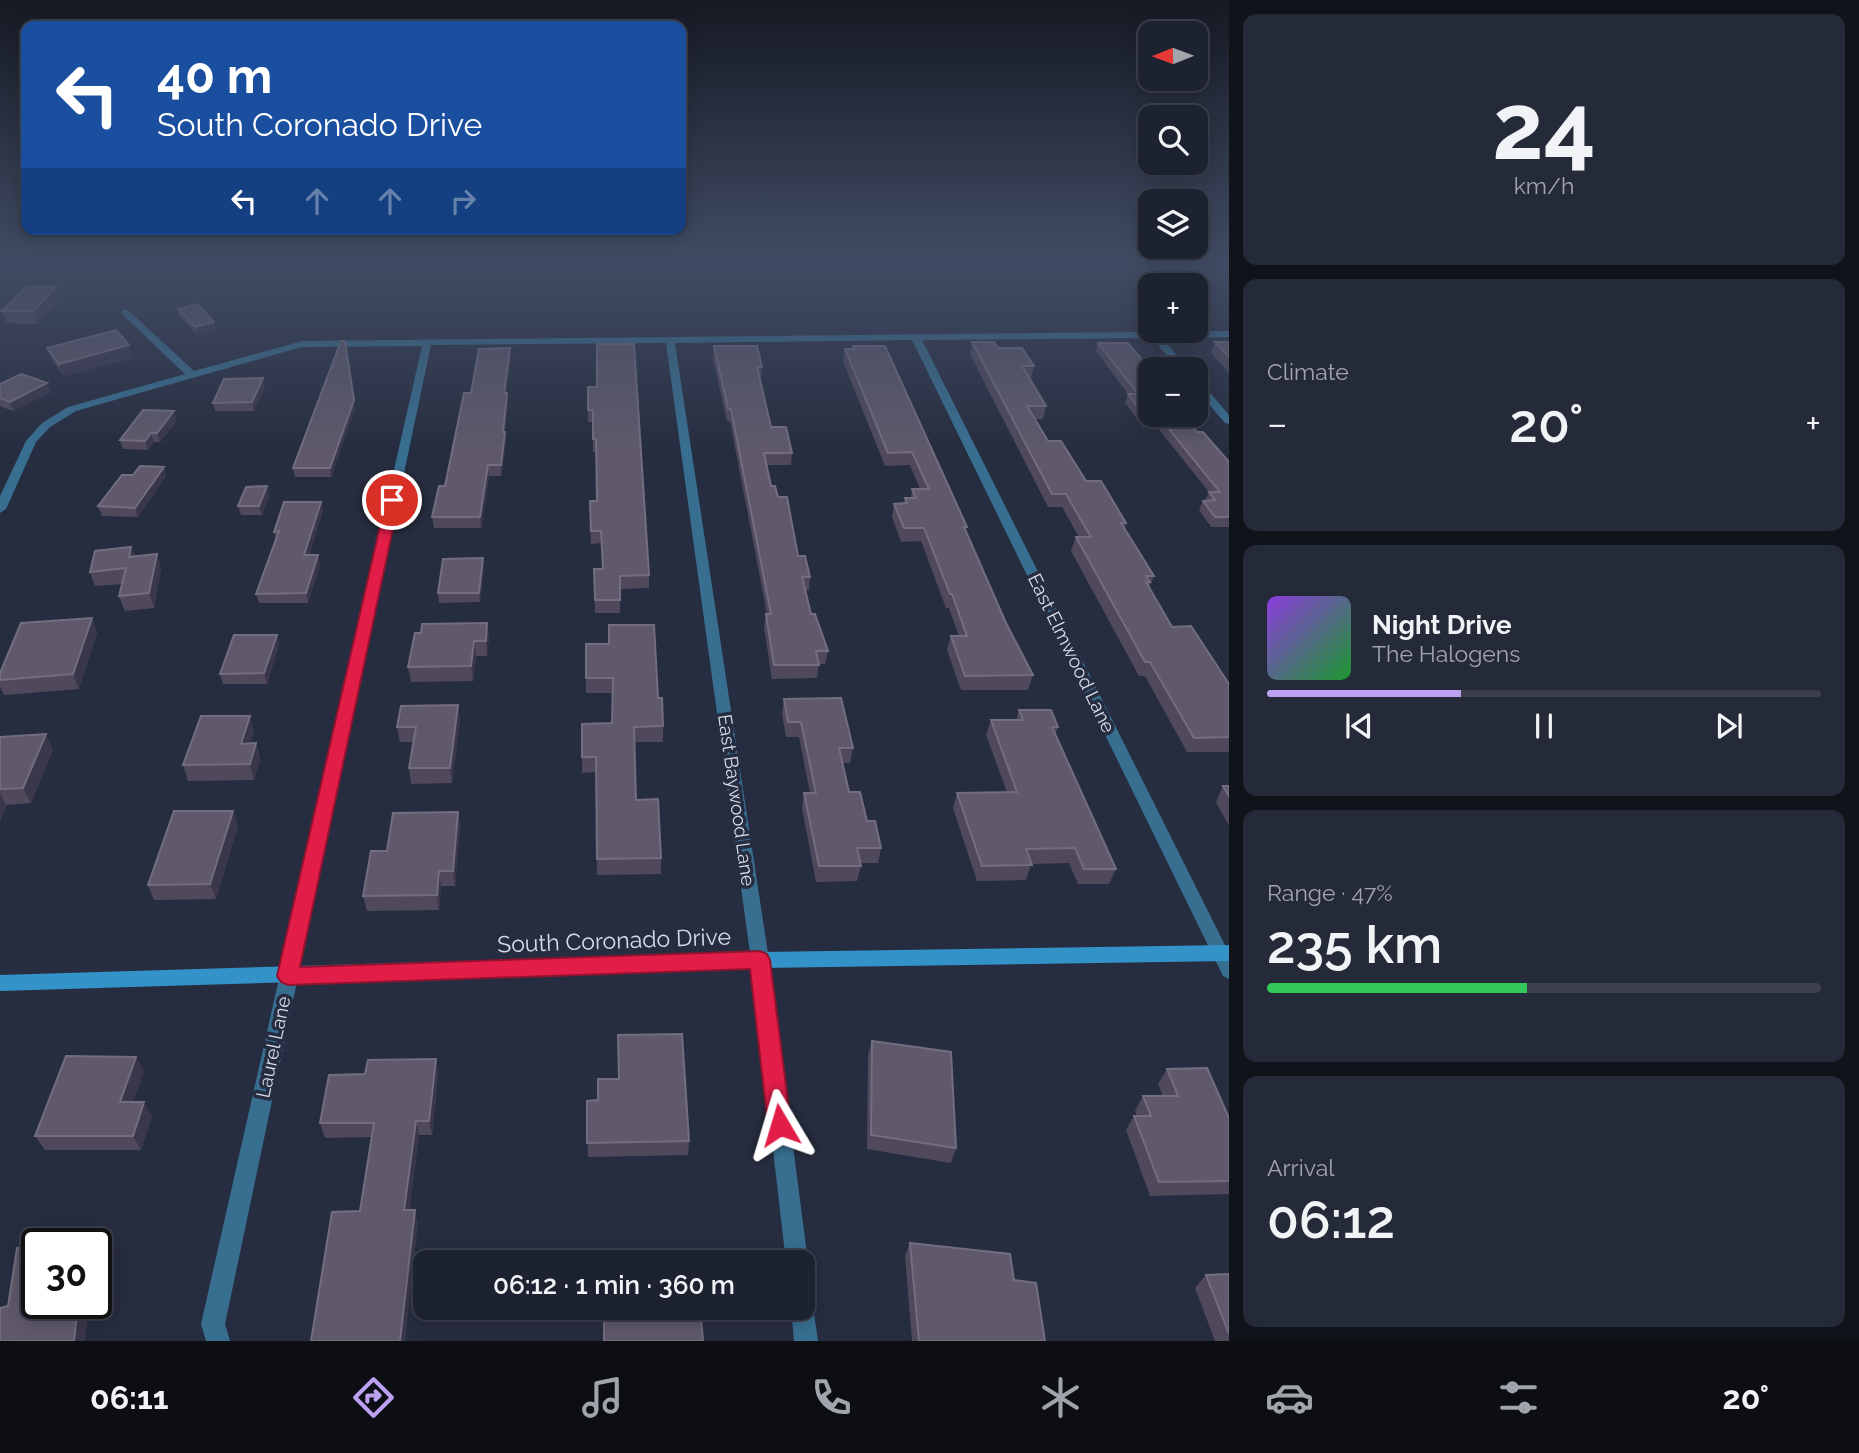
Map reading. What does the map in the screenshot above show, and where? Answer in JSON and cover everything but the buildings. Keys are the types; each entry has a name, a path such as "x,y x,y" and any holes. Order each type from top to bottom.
{"street":[{"path":"139,326 191,374"},
{"path":"1208,334 1229,334"},
{"path":"0,509 31,441 46,425 72,409 302,344 1138,335"},
{"name":"East Elmwood Lane","path":"915,336 1225,953 1229,971"},
{"name":"East Baywood Lane","path":"670,340 760,960 796,1250"},
{"name":"Laurel Lane","path":"218,1341 213,1324 427,342"},
{"path":"1162,343 1174,357"},
{"path":"1208,397 1229,421"},
{"name":"South Coronado Drive","path":"0,983 760,960 1225,953"},
{"path":"804,1320 806,1341"}],"route":[{"path":"392,500 288,976 760,960 780,1125"}]}
